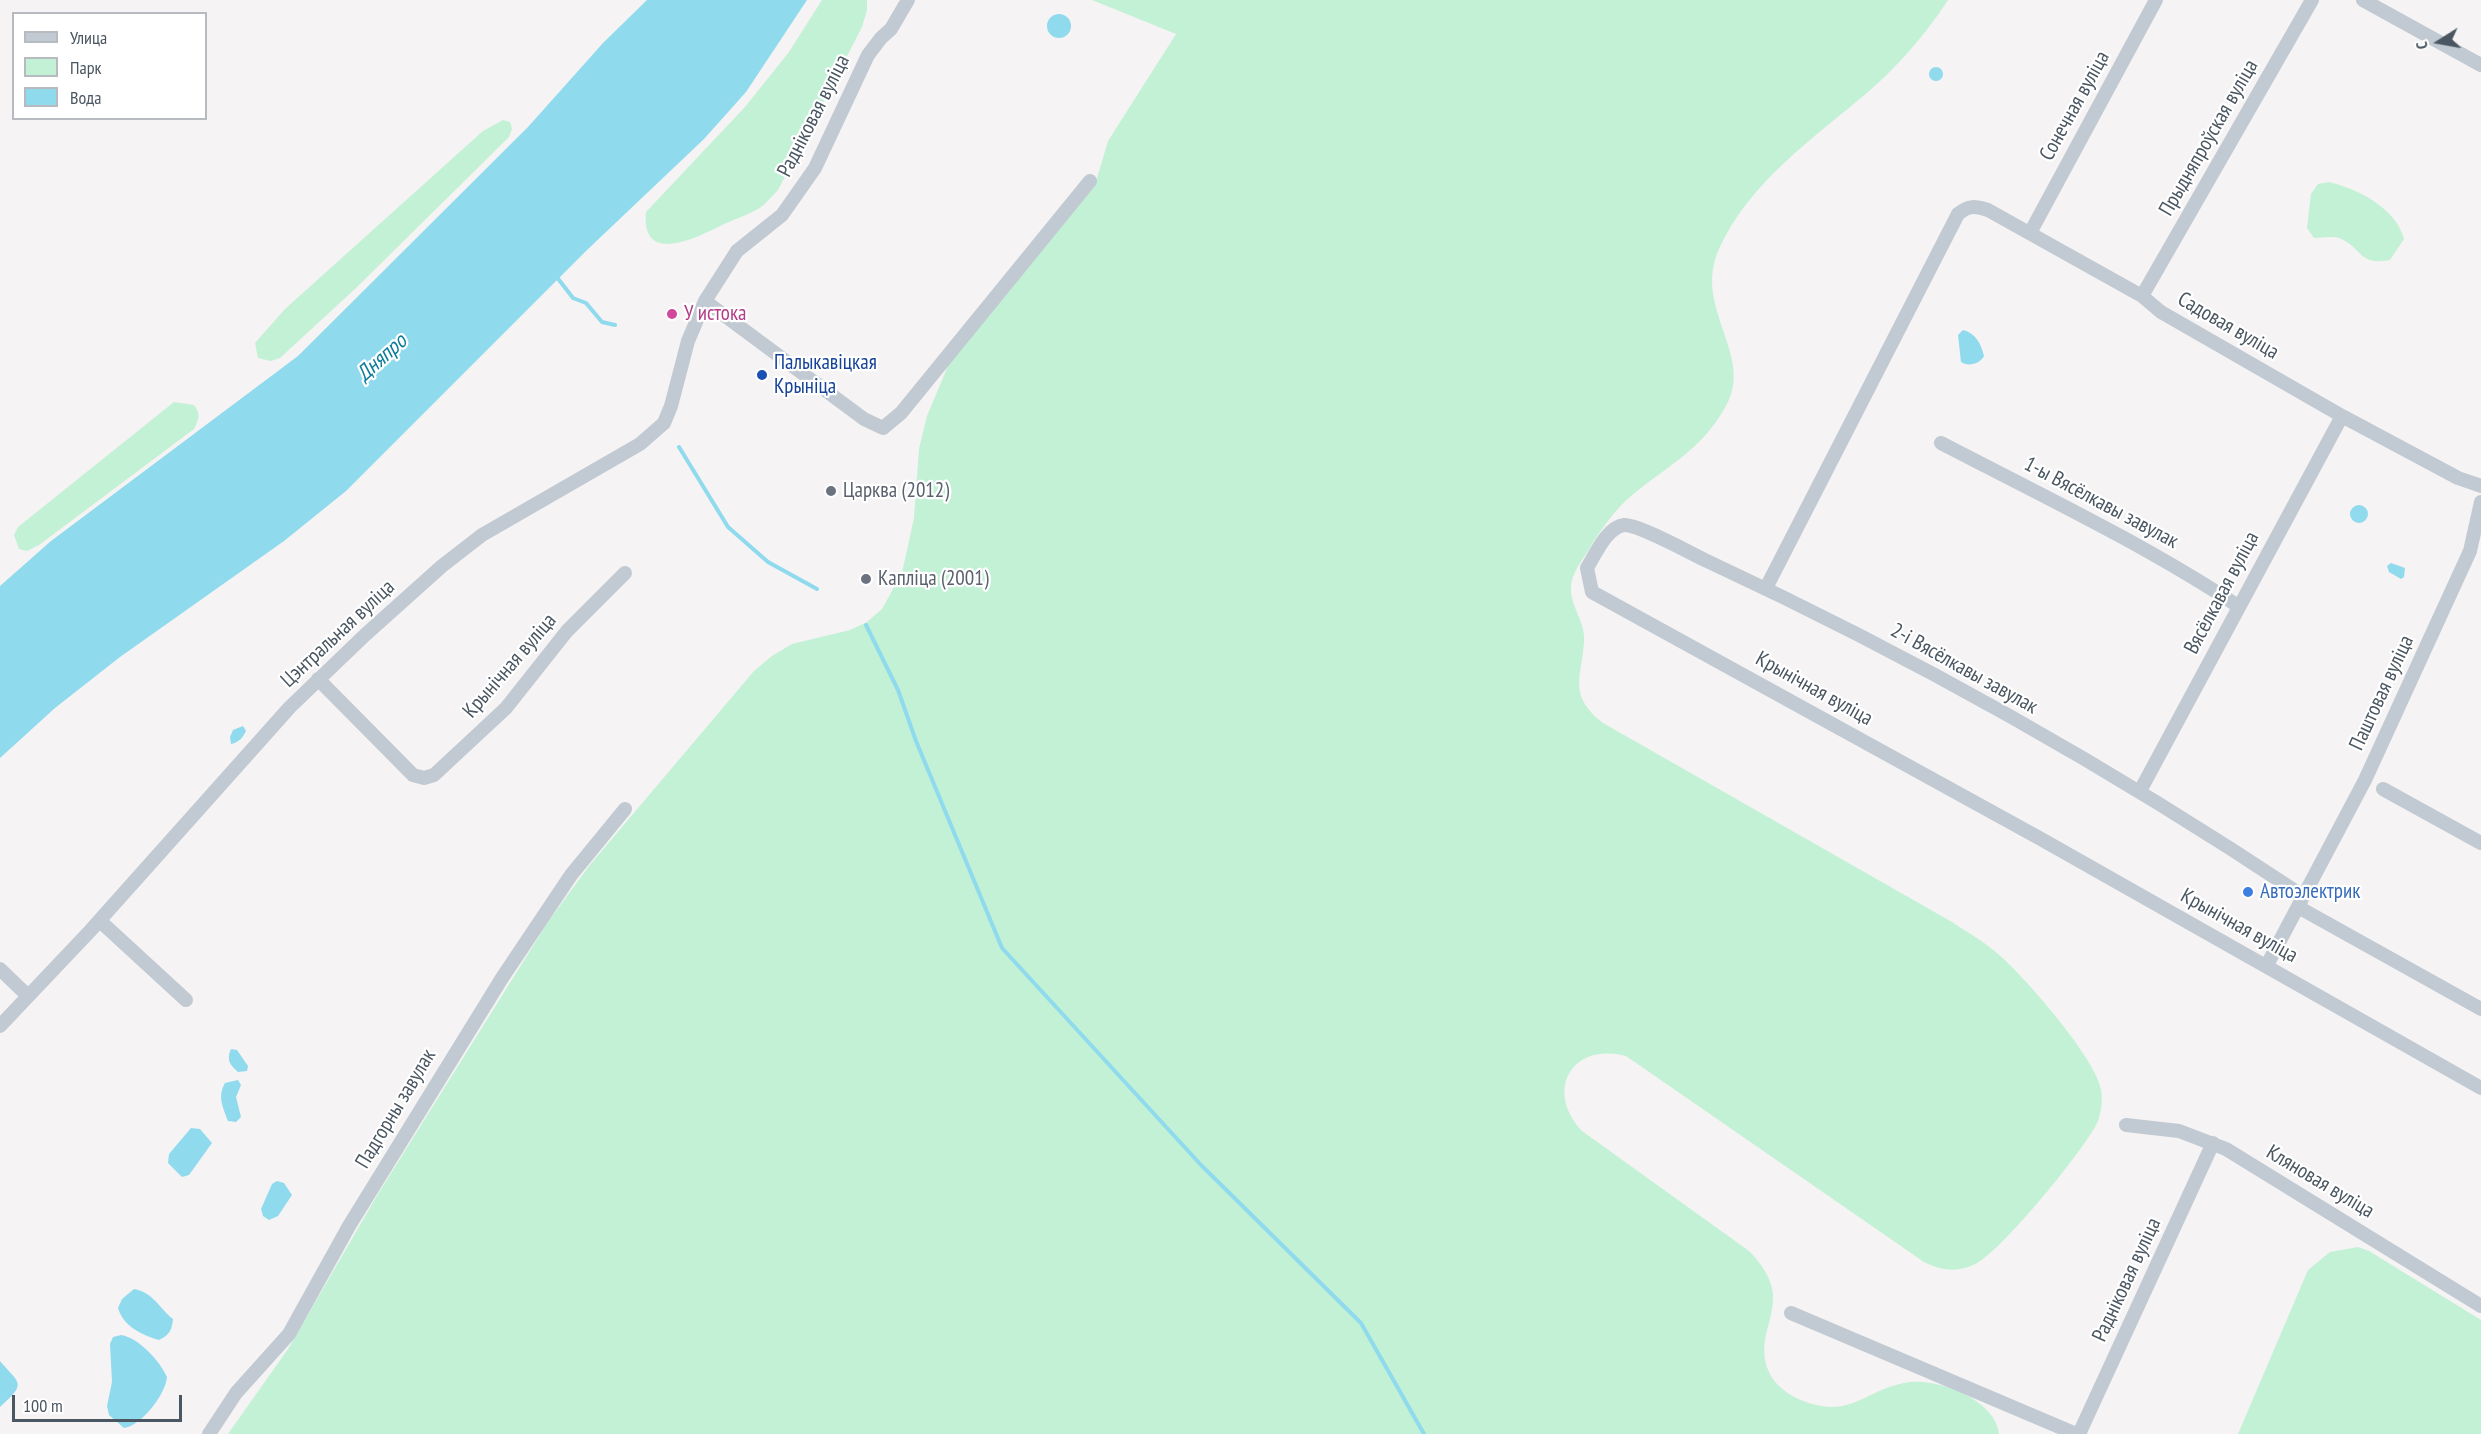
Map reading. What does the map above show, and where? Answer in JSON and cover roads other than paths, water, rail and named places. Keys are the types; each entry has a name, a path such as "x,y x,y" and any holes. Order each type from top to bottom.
{"street":[{"name":"Радніковая вуліца","path":"705,301 737,251 782,214 815,168 868,56 881,38 891,30 908,0"},
{"name":"Сонечная вуліца","path":"2030,233 2156,0"},
{"name":"Прыдняпроўская вуліца","path":"2142,296 2312,0"},
{"path":"2363,0 2481,65"},
{"path":"705,301 864,419 883,428 902,413 1090,181"},
{"name":"Садовая вуліца","path":"1766,588 1958,214 1966,207 1975,206 1988,210 2142,296 2161,312 2342,416 2458,478 2481,486"},
{"name":"Цэнтральная вуліца","path":"0,1026 99,921 318,679 465,547 640,444 659,429 671,406 688,341 705,301"},
{"name":"Вясёлкавая вуліца","path":"2140,791 2342,416"},
{"name":"1-ы Вясёлкавы завулак","path":"1941,443 2100,525 2198,580 2238,606"},
{"name":"Паштовая вуліца","path":"2267,965 2365,780 2463,567 2477,526 2481,502"},
{"name":"Крынічная вуліца","path":"1766,588 1633,526 1623,525 1613,531 1587,568 1592,592 1733,667 2267,965 2481,1088"},
{"name":"Крынічная вуліца","path":"318,679 413,775 424,778 434,776 506,708 567,631 625,573"},
{"name":"2-і Вясёлкавы завулак","path":"1766,588 1993,709 2140,791"},
{"path":"2383,789 2481,843"},
{"path":"2140,791 2301,902 2481,1009"},
{"name":"Падгорны завулак","path":"209,1434 236,1393 289,1334 349,1226 502,978 571,875 625,809"},
{"path":"99,921 186,1000"},
{"path":"0,969 28,996"},
{"name":"Кляновая вуліца","path":"2126,1125 2179,1131 2213,1143 2481,1306"},
{"name":"Радніковая вуліца","path":"1791,1313 2077,1434 2213,1143"}],"water":[{"name":"Дняпро","path":"647,0 807,0 746,92 704,139 587,250 346,491 284,541 120,657 55,708 0,758 0,586 51,541 298,356 528,127 603,43"},
{"path":"1059,14 1067,18 1071,26 1067,34 1059,38 1051,34 1047,26 1051,18"},
{"path":"1933,67 1939,67 1943,74 1939,81 1933,81 1929,77 1929,71"},
{"path":"1963,330 1975,336 1981,347 1984,356 1977,363 1961,362 1958,335"},
{"path":"2359,505 2365,508 2368,514 2365,520 2359,523 2353,520 2350,514 2353,508"},
{"path":"2391,563 2405,568 2404,577 2401,579 2389,572 2387,566"},
{"path":"243,726 246,731 243,736 239,741 231,744 230,737 233,730"},
{"path":"231,1049 237,1050 248,1066 247,1071 238,1072 231,1065 229,1056"},
{"path":"238,1080 241,1085 236,1097 241,1117 236,1122 228,1121 221,1093 225,1083"},
{"path":"191,1128 200,1129 212,1143 189,1175 182,1177 168,1163 169,1154"},
{"path":"277,1181 284,1183 292,1195 278,1216 269,1220 263,1216 261,1209 272,1184"},
{"path":"134,1289 146,1293 173,1319 170,1331 163,1338 159,1340 146,1335 124,1320 118,1308 122,1299"},
{"path":"121,1335 142,1345 167,1377 162,1392 151,1408 138,1422 124,1428 109,1415 107,1406 112,1382 110,1344 113,1337"},
{"path":"0,1361 18,1383 14,1392 0,1407"}],"waterway":[{"path":"556,276 573,298 586,303 602,322 615,325"},
{"path":"679,447 728,527 768,562 817,589"},
{"path":"866,625 898,690 916,741 1002,948 1201,1165 1361,1323 1424,1434"}],"place":[{"name":"У истока","path":"672,314"},
{"name":"Палыкавіцкая Крыніца","path":"762,375"},
{"name":"Царква (2012)","path":"831,491"},
{"name":"Капліца (2001)","path":"866,579"},
{"name":"Автоэлектрик","path":"2248,892"}]}
